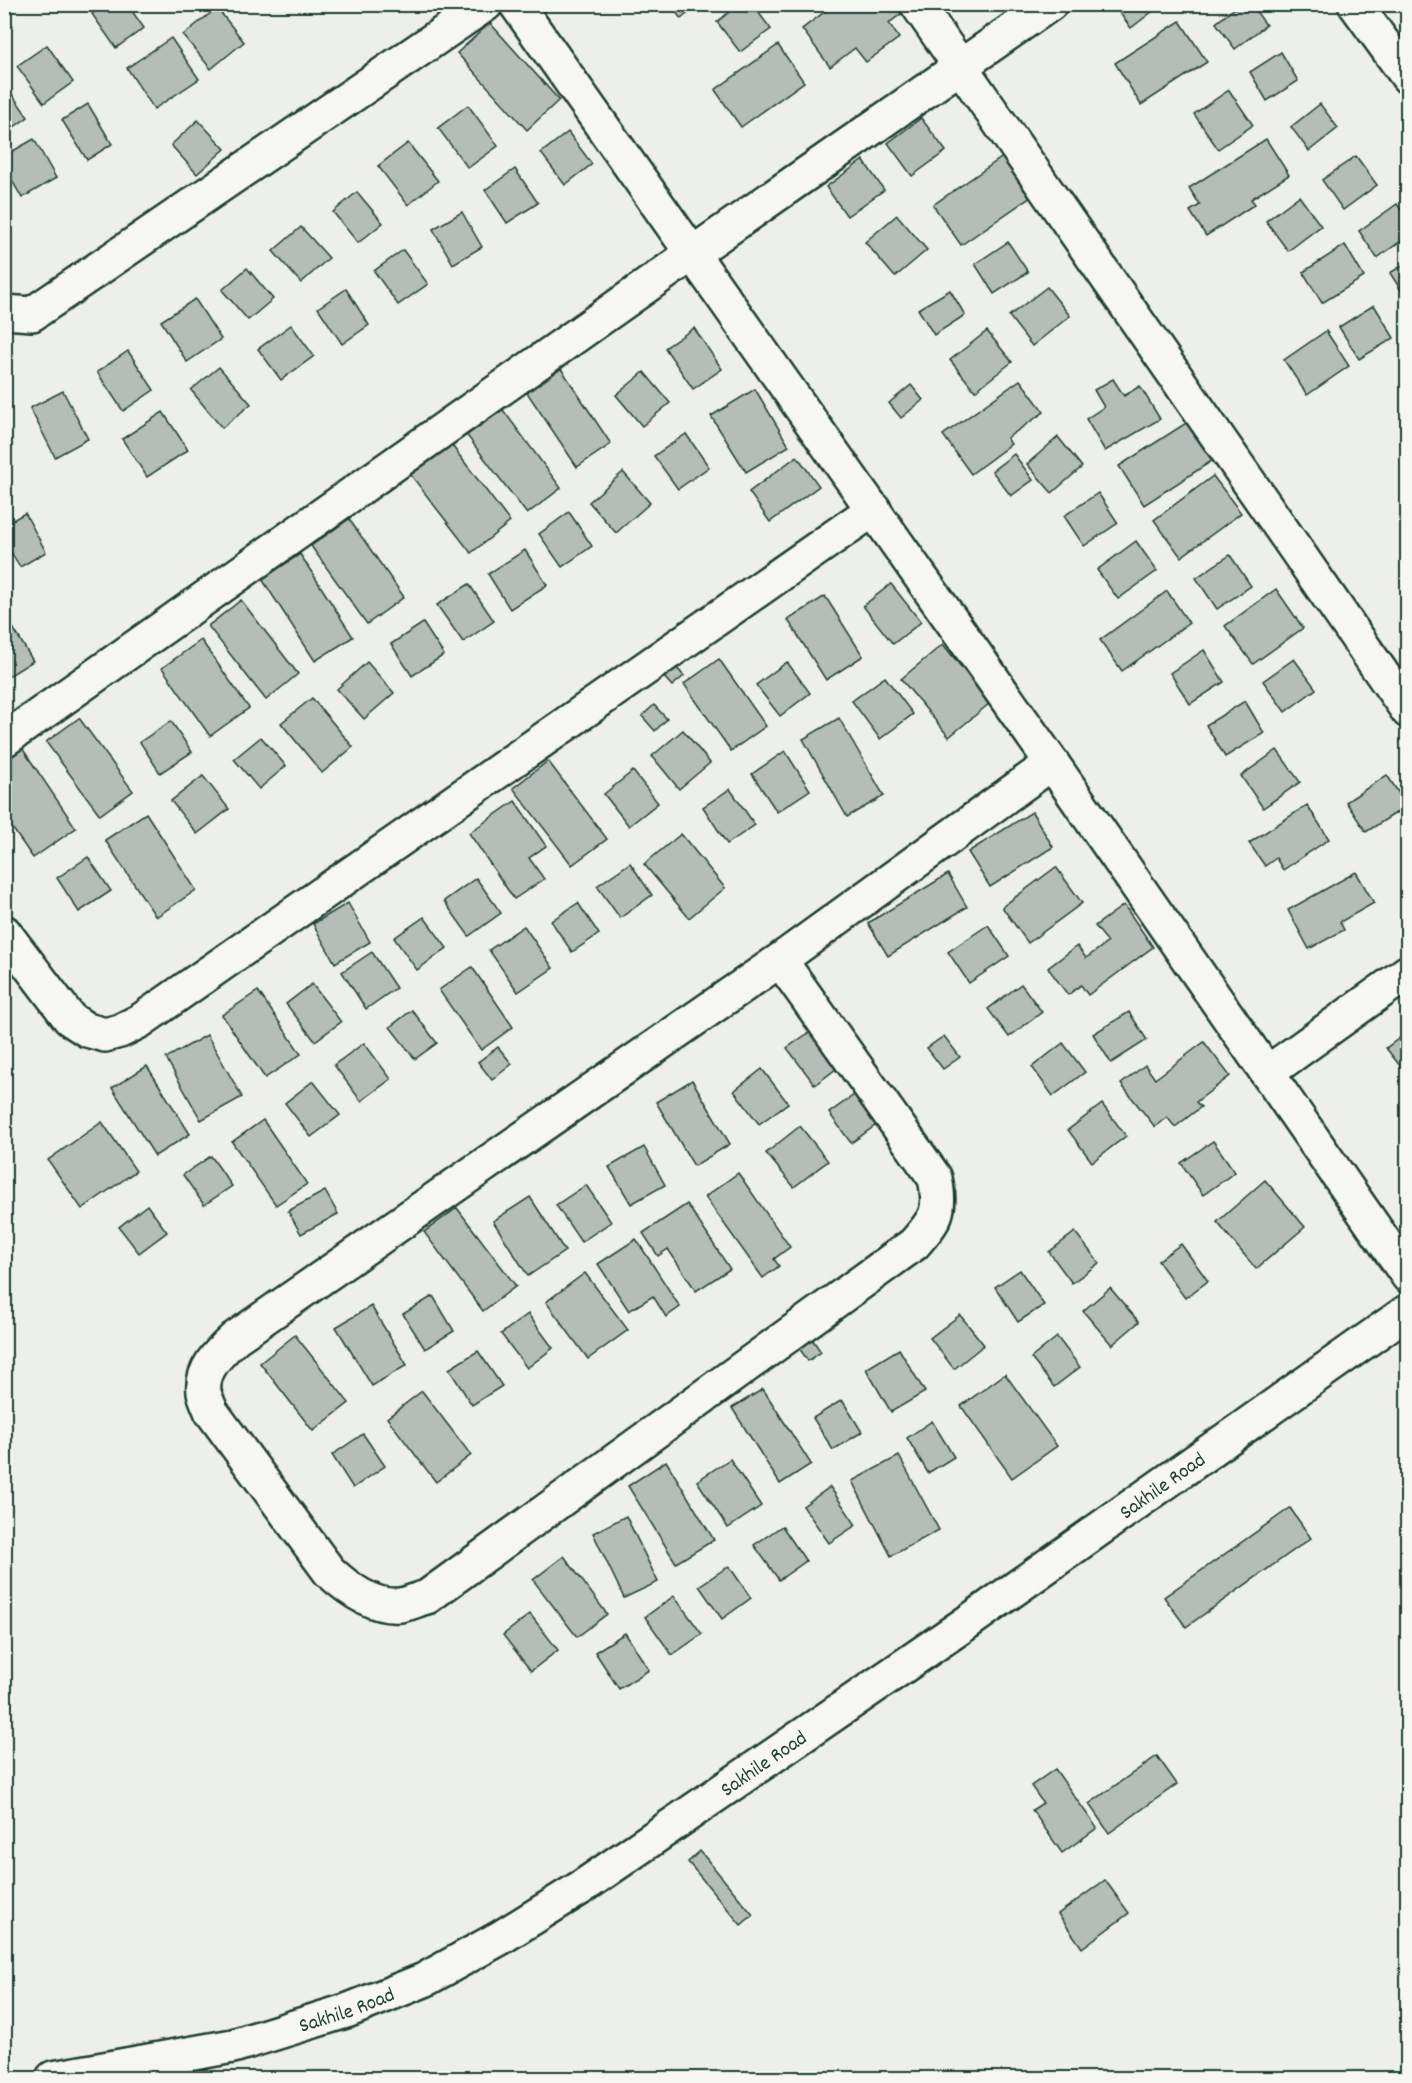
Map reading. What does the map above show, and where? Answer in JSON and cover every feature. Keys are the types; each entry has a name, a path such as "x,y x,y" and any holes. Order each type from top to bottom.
{"street":[{"path":"4,312 32,314 486,4"},
{"path":"516,4 1052,763 1407,1276"},
{"path":"917,4 1407,711"},
{"path":"4,741 693,253 1050,4"},
{"path":"1355,4 1407,77"},
{"path":"4,932 70,1018 87,1030 105,1035 120,1031 150,1014 874,509"},
{"path":"780,960 935,1178 939,1198 936,1215 927,1230 914,1244 427,1597 398,1605 371,1601 348,1589 329,1571 211,1411 204,1393 205,1375 217,1354 235,1338 780,960 1052,763"},
{"path":"1267,1073 1407,972"},
{"name":"Sakhile Road","path":"53,2079 233,2046 349,2010 424,1980 500,1938 591,1880 955,1631 1407,1311"}],"building":[{"path":"104,4 127,4 144,28 116,48 92,14"},
{"path":"670,4 699,4 681,19"},
{"path":"739,4 752,4 771,29 740,52 717,22"},
{"path":"835,4 894,4 901,14 889,23 899,38 866,62 855,48 830,67 802,29"},
{"path":"1113,4 1162,4 1131,28"},
{"path":"1240,4 1251,4 1266,25 1235,49 1216,23"},
{"path":"217,8 244,42 211,69 183,35"},
{"path":"1180,21 1207,62 1141,105 1115,63"},
{"path":"490,23 559,100 527,130 457,53"},
{"path":"171,38 199,79 154,109 127,68"},
{"path":"47,45 73,82 44,103 17,66"},
{"path":"778,45 804,82 741,127 715,90"},
{"path":"1281,52 1298,81 1267,101 1250,72"},
{"path":"4,83 28,117 4,134"},
{"path":"1229,90 1253,125 1218,149 1194,114"},
{"path":"88,104 112,144 87,160 62,120"},
{"path":"1320,104 1338,128 1309,151 1291,127"},
{"path":"468,105 498,146 468,168 438,128"},
{"path":"921,118 946,151 912,176 888,143"},
{"path":"198,120 225,149 197,174 171,145"},
{"path":"568,132 592,164 565,185 541,153"},
{"path":"34,139 56,178 22,198 4,166 4,156"},
{"path":"1266,139 1289,175 1251,199 1255,204 1206,236 1190,211 1200,205 1189,188"},
{"path":"408,143 438,181 408,205 378,166"},
{"path":"1007,154 1035,194 961,245 933,205"},
{"path":"1356,156 1377,185 1343,210 1322,180"},
{"path":"863,160 884,190 847,216 826,187"},
{"path":"515,169 538,203 507,223 485,190"},
{"path":"357,192 383,223 358,243 333,212"},
{"path":"1299,196 1321,226 1288,251 1266,221"},
{"path":"1397,204 1408,219 1408,236 1377,258 1359,231"},
{"path":"462,212 482,247 453,264 433,229"},
{"path":"897,215 927,250 895,277 865,242"},
{"path":"301,227 329,258 301,283 273,251"},
{"path":"1008,242 1028,272 994,294 975,264"},
{"path":"1345,245 1364,277 1322,303 1303,272"},
{"path":"403,250 428,284 398,305 374,271"},
{"path":"1408,262 1408,301 1390,273"},
{"path":"247,268 273,299 248,320 222,290"},
{"path":"1047,287 1070,316 1032,346 1009,316"},
{"path":"346,289 369,325 342,344 318,308"},
{"path":"950,290 965,315 934,335 918,309"},
{"path":"195,299 221,339 187,362 161,321"},
{"path":"1374,305 1394,338 1359,359 1339,327"},
{"path":"291,325 314,356 281,380 258,349"},
{"path":"694,328 722,369 693,389 665,348"},
{"path":"987,331 1012,362 975,391 950,360"},
{"path":"1326,331 1349,366 1307,395 1284,360"},
{"path":"128,351 154,390 123,411 97,372"},
{"path":"558,364 611,444 577,467 524,388"},
{"path":"219,367 251,404 222,428 191,390"},
{"path":"644,372 670,403 642,426 616,395"},
{"path":"1113,379 1124,396 1140,386 1160,419 1105,451 1086,419 1104,407 1094,390"},
{"path":"1020,380 1044,412 1007,438 1011,444 971,474 943,435"},
{"path":"911,385 923,400 901,418 889,403"},
{"path":"755,389 789,446 746,472 711,416"},
{"path":"63,391 88,439 55,457 30,408"},
{"path":"500,406 561,488 527,514 465,433"},
{"path":"163,412 188,450 147,477 122,439"},
{"path":"1197,416 1221,455 1144,505 1119,466"},
{"path":"686,434 709,467 678,489 654,456"},
{"path":"1058,437 1082,467 1052,493 1027,464"},
{"path":"450,443 510,522 471,553 410,474"},
{"path":"1014,454 1033,480 1011,496 992,471"},
{"path":"797,456 819,486 770,522 749,492"},
{"path":"623,472 650,503 616,533 589,502"},
{"path":"1213,476 1241,513 1181,557 1154,520"},
{"path":"1098,493 1118,523 1084,546 1064,516"},
{"path":"569,512 592,546 562,567 539,534"},
{"path":"25,513 46,552 20,567 4,541 4,525"},
{"path":"349,519 404,597 367,624 311,546"},
{"path":"1136,541 1157,571 1118,599 1097,570"},
{"path":"525,550 547,585 510,609 488,574"},
{"path":"300,554 353,637 315,661 262,579"},
{"path":"1230,555 1251,586 1217,609 1196,578"},
{"path":"469,584 494,621 463,642 437,605"},
{"path":"891,584 921,622 893,644 863,606"},
{"path":"1276,589 1303,628 1253,664 1225,626"},
{"path":"1167,591 1189,623 1122,671 1100,640"},
{"path":"825,596 863,656 826,680 788,620"},
{"path":"241,600 298,674 266,700 208,626"},
{"path":"9,621 33,661 4,679 4,624"},
{"path":"423,623 444,655 412,676 391,644"},
{"path":"201,640 249,708 210,736 162,668"},
{"path":"943,644 990,703 949,737 901,679"},
{"path":"1204,650 1224,682 1190,704 1170,673"},
{"path":"668,658 684,676 672,686 656,668"},
{"path":"719,659 766,726 731,751 684,684"},
{"path":"1294,659 1316,689 1285,712 1263,681"},
{"path":"367,662 394,693 364,719 337,689"},
{"path":"787,662 810,693 780,716 756,685"},
{"path":"885,677 913,714 880,739 852,701"},
{"path":"312,698 353,747 322,773 281,723"},
{"path":"1245,701 1264,733 1225,757 1206,725"},
{"path":"654,705 667,719 655,731 642,716"},
{"path":"79,718 133,791 100,815 46,742"},
{"path":"839,718 884,796 847,817 803,739"},
{"path":"171,721 192,752 160,773 140,742"},
{"path":"683,730 710,763 679,789 652,756"},
{"path":"261,737 286,766 259,789 234,759"},
{"path":"22,748 76,828 33,858 4,816 4,759"},
{"path":"1277,750 1300,782 1263,808 1241,776"},
{"path":"785,751 810,790 777,812 752,774"},
{"path":"548,761 607,839 572,865 513,788"},
{"path":"633,771 658,803 629,826 604,794"},
{"path":"1387,775 1407,806 1366,832 1346,802"},
{"path":"203,776 229,809 197,834 171,801"},
{"path":"730,789 755,825 727,844 703,807"},
{"path":"515,801 546,846 529,858 544,879 514,899 469,833"},
{"path":"1307,805 1329,839 1283,870 1276,858 1265,866 1249,843"},
{"path":"1032,812 1053,847 990,887 968,852"},
{"path":"146,813 196,890 156,917 105,840"},
{"path":"681,834 725,888 689,918 644,864"},
{"path":"88,857 111,891 79,912 57,878"},
{"path":"630,863 652,895 620,918 597,886"},
{"path":"1056,867 1082,903 1028,943 1002,907"},
{"path":"1356,872 1374,903 1340,922 1344,930 1309,949 1288,910"},
{"path":"948,874 967,907 888,956 868,923"},
{"path":"476,878 501,913 469,936 444,901"},
{"path":"348,903 370,942 335,963 313,924"},
{"path":"578,903 599,934 572,952 551,921"},
{"path":"1124,905 1153,947 1088,995 1081,985 1068,995 1048,968 1077,946 1086,958 1108,942 1095,926"},
{"path":"424,917 447,948 417,970 394,938"},
{"path":"988,925 1009,956 969,983 948,952"},
{"path":"524,926 553,968 518,992 489,950"},
{"path":"372,952 396,988 366,1009 342,972"},
{"path":"472,967 513,1027 481,1050 439,990"},
{"path":"312,984 341,1022 315,1041 286,1004"},
{"path":"1021,984 1042,1012 1009,1037 988,1009"},
{"path":"258,991 301,1054 265,1078 222,1015"},
{"path":"412,1010 437,1043 415,1059 390,1027"},
{"path":"1129,1012 1147,1040 1111,1063 1093,1034"},
{"path":"814,1029 841,1065 815,1085 787,1048"},
{"path":"1408,1032 1408,1076 1386,1048"},
{"path":"207,1035 242,1097 201,1120 166,1058"},
{"path":"944,1036 960,1057 943,1069 927,1048"},
{"path":"1204,1042 1230,1076 1196,1102 1201,1107 1175,1127 1167,1117 1155,1127 1121,1084 1145,1065 1155,1079"},
{"path":"364,1043 391,1079 361,1101 334,1065"},
{"path":"1063,1043 1085,1072 1053,1096 1032,1067"},
{"path":"498,1047 512,1064 492,1080 478,1062"},
{"path":"147,1066 190,1134 155,1156 112,1088"},
{"path":"762,1069 788,1103 759,1124 734,1091"},
{"path":"692,1080 730,1144 694,1166 656,1102"},
{"path":"313,1081 340,1115 311,1137 285,1103"},
{"path":"861,1090 883,1120 851,1143 829,1113"},
{"path":"1102,1104 1126,1136 1092,1162 1068,1130"},
{"path":"263,1120 307,1184 276,1205 232,1142"},
{"path":"102,1122 136,1171 82,1209 48,1160"},
{"path":"800,1126 828,1161 794,1187 766,1153"},
{"path":"1213,1141 1235,1172 1203,1195 1181,1163"},
{"path":"644,1147 665,1185 631,1204 609,1167"},
{"path":"211,1156 232,1186 204,1205 183,1175"},
{"path":"738,1173 790,1247 774,1259 779,1266 763,1278 705,1197"},
{"path":"1265,1180 1305,1227 1256,1269 1217,1222"},
{"path":"586,1185 611,1222 581,1242 556,1205"},
{"path":"325,1191 338,1214 301,1234 288,1211"},
{"path":"530,1197 565,1251 528,1276 493,1221"},
{"path":"687,1204 730,1269 696,1291 668,1249 658,1256 643,1233"},
{"path":"147,1205 167,1232 139,1253 119,1227"},
{"path":"457,1208 516,1286 483,1311 424,1232"},
{"path":"1075,1232 1099,1263 1072,1283 1049,1252"},
{"path":"636,1239 680,1307 666,1317 653,1296 629,1311 598,1264"},
{"path":"1181,1244 1208,1281 1185,1298 1158,1261"},
{"path":"1020,1270 1044,1305 1018,1322 995,1287"},
{"path":"585,1273 628,1330 588,1359 546,1302"},
{"path":"1110,1288 1139,1322 1112,1345 1083,1311"},
{"path":"433,1296 454,1331 425,1349 403,1314"},
{"path":"371,1306 407,1365 372,1386 336,1327"},
{"path":"528,1314 553,1348 527,1368 501,1334"},
{"path":"960,1315 984,1345 954,1369 930,1338"},
{"path":"808,1333 821,1352 808,1361 795,1342"},
{"path":"295,1335 349,1403 313,1431 260,1363"},
{"path":"1057,1337 1080,1367 1054,1387 1031,1358"},
{"path":"899,1349 925,1392 891,1412 866,1369"},
{"path":"478,1351 502,1386 472,1405 449,1369"},
{"path":"1005,1374 1057,1446 1012,1478 961,1406"},
{"path":"763,1389 811,1464 780,1484 732,1408"},
{"path":"422,1391 471,1455 436,1482 387,1418"},
{"path":"842,1400 862,1432 833,1450 813,1418"},
{"path":"932,1421 954,1457 928,1473 907,1438"},
{"path":"363,1434 385,1466 353,1488 332,1455"},
{"path":"899,1456 939,1530 891,1556 852,1481"},
{"path":"730,1459 761,1506 728,1528 697,1481"},
{"path":"666,1461 714,1540 676,1563 628,1486"},
{"path":"830,1487 856,1525 829,1543 803,1506"},
{"path":"1290,1508 1311,1538 1186,1627 1164,1597"},
{"path":"626,1516 658,1582 624,1598 593,1533"},
{"path":"782,1526 806,1561 779,1580 754,1545"},
{"path":"564,1556 607,1614 577,1637 533,1580"},
{"path":"729,1566 751,1598 722,1619 699,1586"},
{"path":"674,1596 702,1634 672,1655 645,1617"},
{"path":"530,1614 558,1650 531,1671 503,1635"},
{"path":"625,1633 649,1670 619,1689 595,1652"},
{"path":"1157,1756 1177,1784 1109,1833 1089,1804"},
{"path":"1055,1769 1097,1828 1062,1853 1032,1810 1043,1803 1031,1786"},
{"path":"700,1851 753,1915 741,1925 688,1862"},
{"path":"1105,1880 1129,1913 1082,1948 1058,1914"}]}
